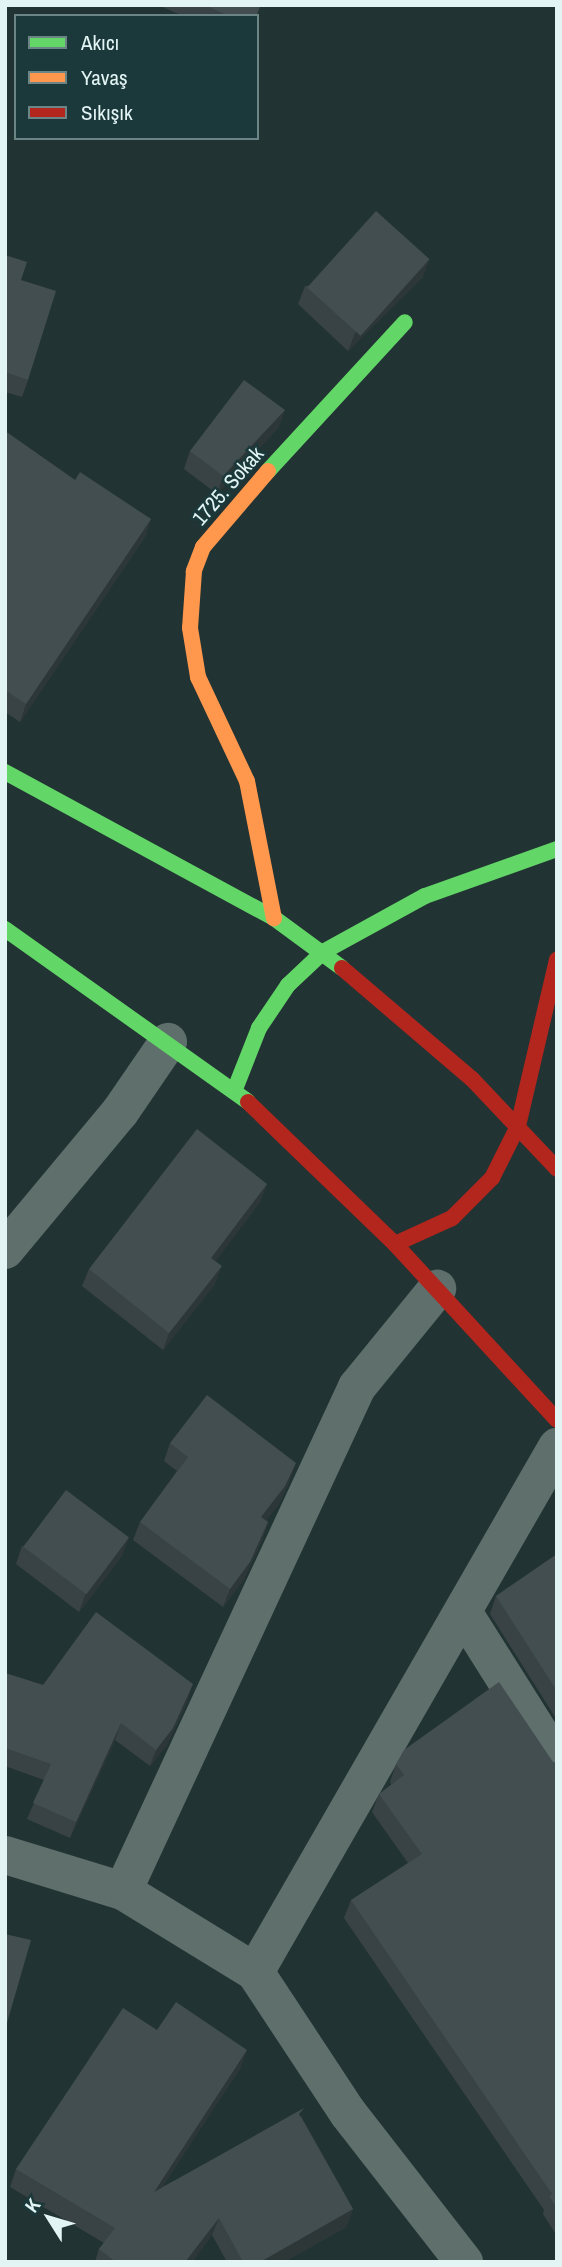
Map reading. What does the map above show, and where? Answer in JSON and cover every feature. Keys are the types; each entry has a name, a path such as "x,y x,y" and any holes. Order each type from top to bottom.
{"street":[{"name":"1725. Sokak","path":"274,918 247,781 198,677 190,628 194,571 204,547 231,511 405,322"},
{"path":"5,772 274,918 323,952 472,1079 557,1169"},
{"path":"235,1089 259,1028 288,985 323,952 425,896 557,849"},
{"path":"5,929 235,1089 395,1244 557,1420"},
{"path":"395,1244 452,1218 492,1178 518,1126 557,960"},
{"path":"5,1250 120,1112 169,1042"},
{"path":"123,1891 357,1387 437,1289"},
{"path":"255,1972 557,1447"},
{"path":"463,1612 557,1761"},
{"path":"5,1856 123,1891 255,1972 348,2113 464,2262"}],"building":[{"path":"205,5 260,5 257,14 225,14"},
{"path":"376,211 430,259 361,336 307,288"},
{"path":"5,255 27,262 21,280 56,291 28,380 5,372"},
{"path":"244,380 285,410 223,476 190,451"},
{"path":"5,431 75,480 80,472 151,519 26,704 5,690"},
{"path":"197,1129 267,1184 211,1258 222,1266 169,1333 89,1269"},
{"path":"207,1395 296,1463 285,1486 261,1517 268,1522 250,1562 230,1589 140,1522 188,1457 170,1443"},
{"path":"66,1490 129,1538 86,1594 23,1547"},
{"path":"557,1554 557,1691 496,1596"},
{"path":"96,1612 193,1684 173,1728 156,1750 121,1723 76,1822 33,1803 51,1764 5,1748 5,1673 43,1685"},
{"path":"499,1682 553,1762 557,1763 557,2208 549,2196 552,2194 351,1900 422,1854 379,1794 404,1775 396,1764 404,1750"},
{"path":"5,1934 31,1940 5,2030"},
{"path":"176,2002 247,2050 154,2192 304,2108 299,2114 353,2209 260,2262 243,2262 219,2218 185,2262 116,2262 99,2249 115,2228 16,2169 123,2008 157,2030"}],"traffic: fast":[{"path":"268,471 405,322"},
{"path":"5,772 274,918 342,968"},
{"path":"235,1089 259,1028 288,985 323,952 425,896 557,849"},
{"path":"5,929 248,1102"}],"traffic: slow":[{"path":"268,471 203,547 194,571 190,628 198,677 247,781 274,918"}],"traffic: jam":[{"path":"395,1244 452,1218 492,1178 518,1126 557,960"},
{"path":"342,968 472,1079 557,1169"},
{"path":"248,1102 395,1244 557,1420"}]}
